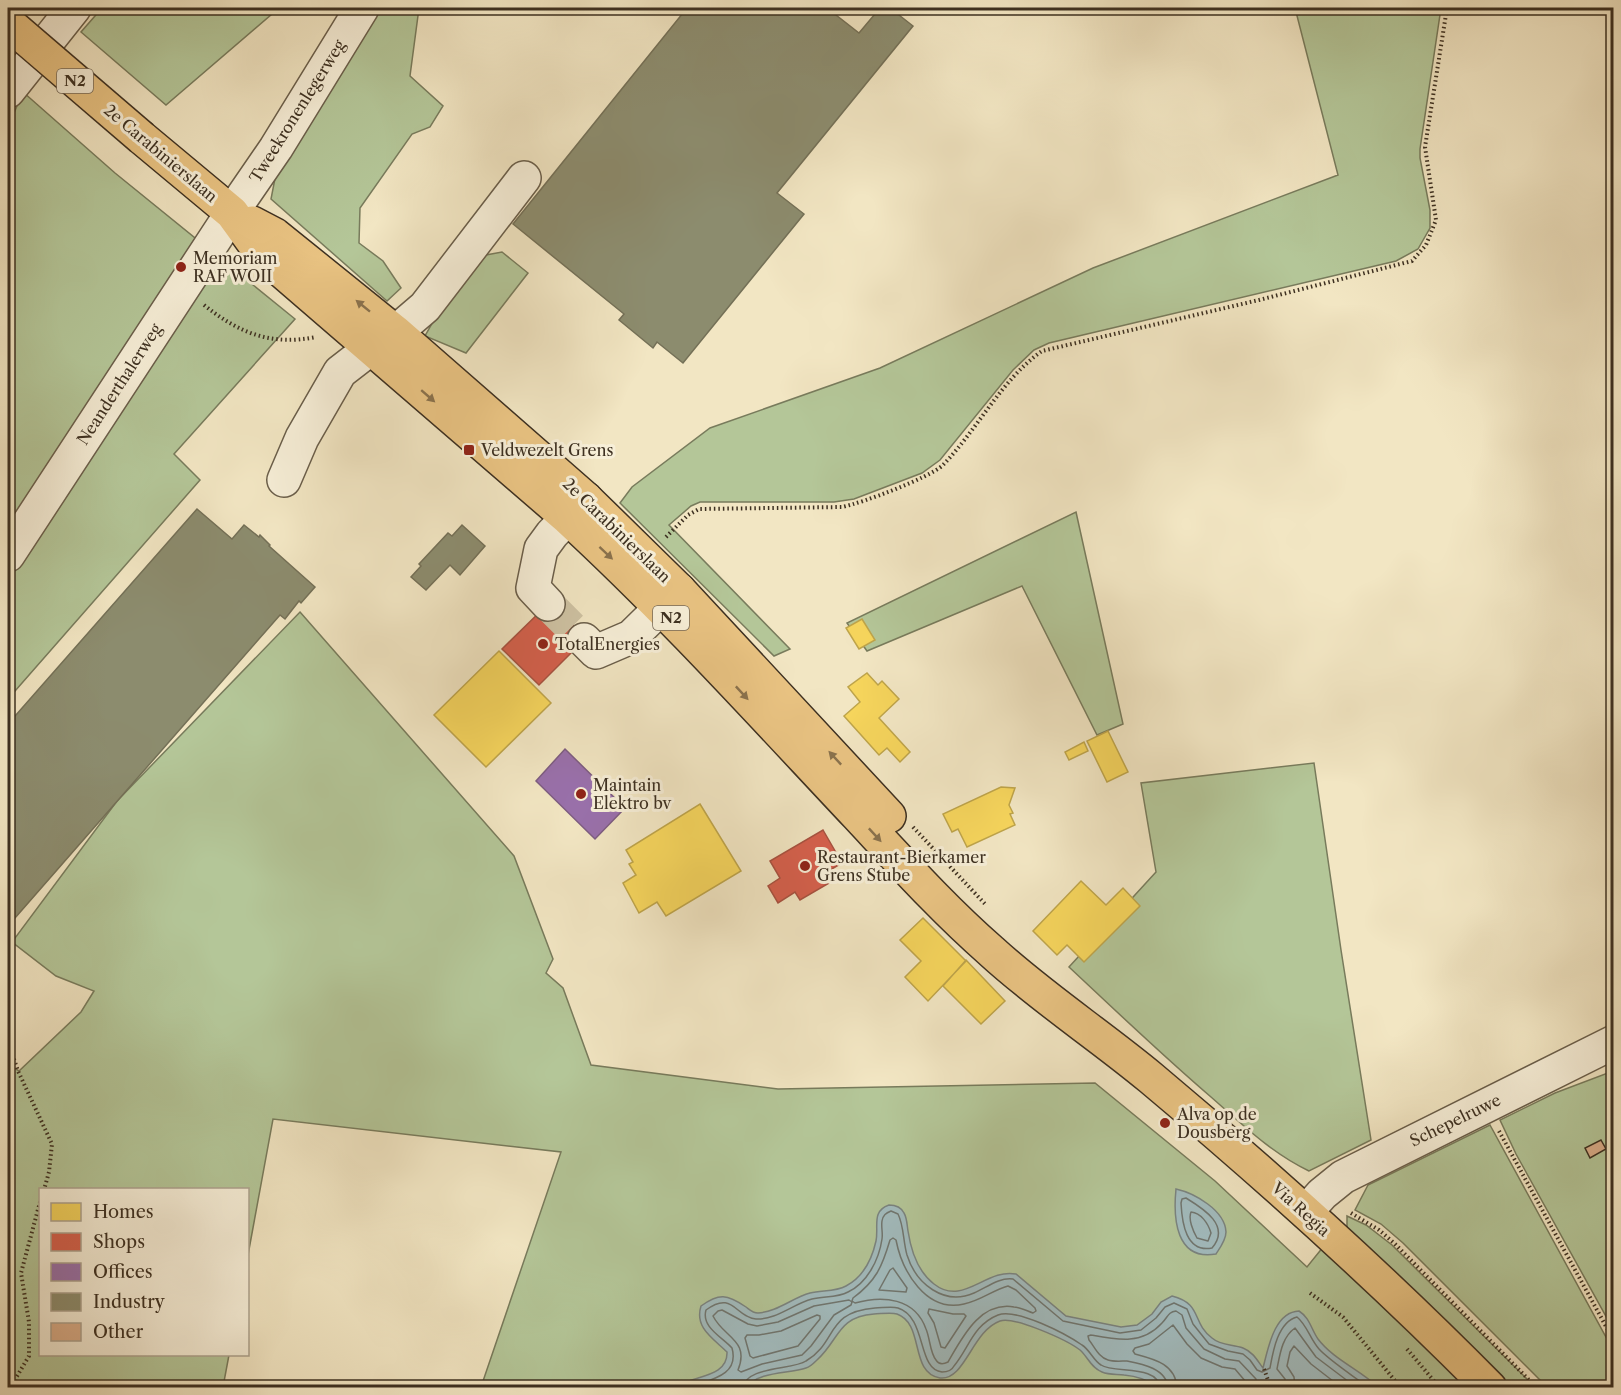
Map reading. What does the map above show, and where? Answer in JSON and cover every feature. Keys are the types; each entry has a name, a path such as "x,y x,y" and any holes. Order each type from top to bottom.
{"main road":[{"name":"2e Carabinierslaan","path":"8,24 231,213 275,235 382,340 577,508 670,599 962,900"},
{"name":"Via Regia","path":"962,900 1105,1040 1314,1203 1490,1388"}],"street":[{"path":"8,91 74,8"},
{"name":"Tweekronenlegerweg","path":"231,213 276,148 362,8"},
{"path":"284,480 302,438 340,372 425,307 524,178"},
{"name":"Neanderthalerweg","path":"8,555 231,213"},
{"path":"548,604 533,588 541,549 577,508"},
{"path":"585,640 596,652 631,637 670,599"},
{"name":"Schepelruwe","path":"1314,1203 1343,1177 1614,1042"}],"path":[{"path":"664,539 688,514 699,509 842,507 859,503 933,473 950,456 1024,367 1042,351 1247,303 1412,261 1426,245 1436,220 1425,147 1447,8"},
{"path":"183,288 218,316 242,331 266,338 297,341 325,335"},
{"path":"908,822 962,900"},
{"path":"8,1042 18,1071 52,1144 45,1188"},
{"path":"1485,1106 1614,1341"},
{"path":"1314,1203 1379,1230 1537,1388"},
{"path":"10,1388 29,1356 29,1322 21,1273 39,1206"},
{"path":"1310,1293 1343,1317 1401,1388"},
{"path":"1263,1369 1269,1383"}],"green space":[{"path":"102,8 279,8 166,105 81,32"},
{"path":"373,8 419,8 410,76 443,106 430,127 412,134 360,208 359,243 383,261 401,288 387,301 271,199 278,163"},
{"path":"1295,8 1441,8 1420,149 1430,210 1430,228 1418,249 1396,261 1049,343 1034,350 1013,370 940,460 922,473 854,499 834,502 700,502 691,506 669,525 790,649 774,656 620,503 632,487 710,428 880,368 1093,268 1338,175"},
{"path":"23,92 115,173 295,319 174,454 200,480 8,699 8,127"},
{"path":"502,252 528,273 466,353 425,336 434,320 486,255"},
{"path":"1076,512 1123,724 1097,735 1022,586 867,651 847,623"},
{"path":"300,612 514,856 553,959 546,973 563,988 591,1065 778,1089 1095,1083 1215,1181 1307,1267 1328,1241 1469,1387 481,1387 561,1152 273,1119 249,1250 249,1188 39,1188 39,1356 229,1356 223,1387 8,1387 8,1064 19,1071 81,1012 94,991 56,976 12,942 117,801"},
{"path":"1314,763 1371,1140 1309,1171 1282,1156 1246,1128 1069,967 1156,872 1141,783"},
{"path":"1613,1071 1613,1329 1516,1154 1500,1120 1555,1093"},
{"path":"1490,1125 1613,1350 1613,1387 1547,1387 1403,1243 1381,1224 1355,1210 1368,1185"},
{"path":"1347,1216 1366,1225 1392,1245 1535,1387 1507,1387 1347,1229"}],"water":[{"path":"1176,1189 1191,1194 1207,1204 1220,1217 1226,1235 1216,1254 1192,1251 1185,1244 1180,1235 1175,1213"},
{"path":"889,1205 900,1208 905,1215 913,1253 919,1267 928,1279 945,1290 965,1289 995,1276 1016,1274 1066,1316 1121,1327 1137,1325 1152,1314 1161,1302 1172,1296 1182,1299 1193,1309 1201,1326 1212,1338 1246,1350 1263,1368 1278,1324 1290,1313 1299,1311 1306,1317 1324,1346 1378,1387 1276,1388 1270,1383 1269,1388 1157,1387 1137,1377 1102,1372 1092,1365 1080,1350 1064,1341 1028,1325 1007,1320 990,1326 956,1372 949,1377 940,1378 930,1374 924,1367 915,1337 906,1319 889,1313 862,1316 846,1324 813,1364 799,1370 759,1378 747,1387 676,1387 716,1371 726,1360 727,1352 711,1338 700,1321 701,1306 713,1299 723,1297 758,1313 778,1308 810,1293 846,1286 862,1273 869,1261 877,1236 878,1215 883,1208"}],"building: Homes":[{"path":"862,619 875,640 859,649 846,628"},
{"path":"499,651 551,703 486,767 434,715"},
{"path":"867,673 878,685 882,681 899,699 879,718 910,752 900,762 887,748 879,755 844,716 860,702 848,687"},
{"path":"1108,731 1128,772 1107,782 1087,741"},
{"path":"1084,742 1088,751 1069,760 1065,752"},
{"path":"1001,787 1015,788 1009,805 1015,825 967,847 958,829 952,832 943,814"},
{"path":"700,804 741,871 666,916 657,902 639,913 623,883 636,875 629,864 633,862 626,850"},
{"path":"1081,881 1106,905 1123,888 1140,906 1084,962 1067,945 1057,955 1033,931"},
{"path":"923,918 966,961 928,1001 905,977 921,961 900,940"},
{"path":"966,960 1005,1001 981,1024 943,986"}],"building: Shops":[{"name":"TotalEnergies","path":"550,602 586,638 539,685 502,649"},
{"name":"Restaurant-Bierkamer Grens Stube","path":"823,830 842,863 830,870 836,879 800,900 795,892 778,903 768,886 780,878 770,861"}],"building: Offices":[{"name":"Maintain Elektro bv","path":"565,749 625,808 595,839 536,781"}],"building: Industry":[{"path":"687,8 827,8 859,33 880,8 890,8 913,26 777,193 804,214 683,363 657,342 653,348 619,320 624,314 513,224"},
{"path":"197,509 232,539 244,525 259,537 260,535 269,546 315,587 301,603 299,601 285,619 280,615 8,926 8,724"},
{"path":"462,525 485,546 460,575 450,565 426,590 411,577 421,566 419,564 448,533 452,536"}],"building: Other":[{"path":"1601,1140 1606,1149 1590,1158 1585,1148"}],"tunnel":[{"path":"548,604 584,640"}],"place":[{"name":"Memoriam RAF WOII","path":"181,267"},
{"name":"Veldwezelt Grens","path":"469,450"},
{"name":"TotalEnergies","path":"543,644"},
{"name":"Maintain Elektro bv","path":"581,794"},
{"name":"Restaurant-Bierkamer Grens Stube","path":"805,866"},
{"name":"Alva op de Dousberg","path":"1165,1123"}]}
